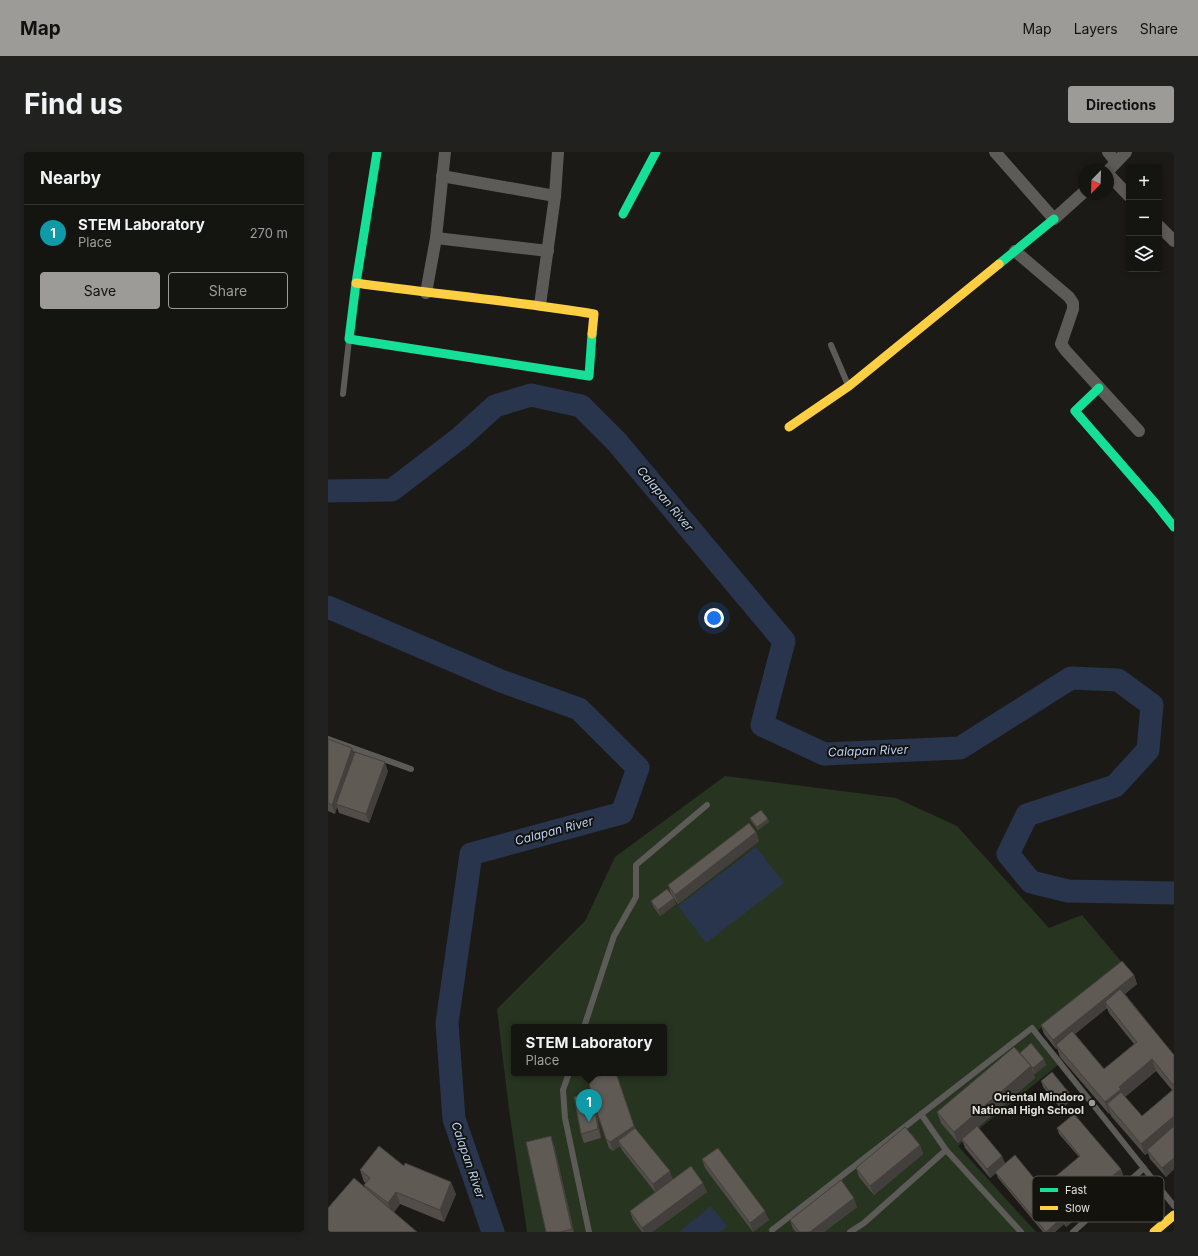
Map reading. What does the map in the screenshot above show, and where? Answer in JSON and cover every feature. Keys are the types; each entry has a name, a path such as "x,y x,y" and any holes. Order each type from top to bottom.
{"main road":[{"path":"356,283 426,293 540,305 594,314 589,376 349,339 356,283 377,152"},
{"path":"623,214 656,152"},
{"path":"789,427 849,386 1054,219"},
{"path":"1099,388 1075,411 1174,527"},
{"path":"1154,1232 1174,1215"}],"street":[{"path":"426,293 436,238 445,152"},
{"path":"540,305 556,196 558,152"},
{"path":"995,152 1054,219 1078,197"},
{"path":"1108,152 1111,164"},
{"path":"1114,164 1126,152"},
{"path":"442,176 556,196"},
{"path":"1114,180 1126,193"},
{"path":"1162,229 1174,242"},
{"path":"436,238 548,251"},
{"path":"1015,251 1069,297 1073,303 1073,309 1061,344 1139,431"}],"lane":[{"path":"344,394 349,339"},
{"path":"831,345 849,386"},
{"path":"328,739 411,769"},
{"path":"585,1024 614,936 636,897 636,865 707,805"},
{"path":"772,1230 1032,1028 1150,1176"},
{"path":"568,1076 563,1090 565,1118 588,1232"},
{"path":"921,1114 946,1150 1021,1232"},
{"path":"850,1232 864,1223 946,1150"},
{"path":"1135,1176 1144,1168"},
{"path":"1164,1193 1174,1206"},
{"path":"1073,1232 1084,1222"}],"green space":[{"path":"725,776 896,798 957,826 1049,928 1082,915 1125,966 1037,1031 1063,1061 958,1146 1036,1232 527,1232 509,1110 497,1009 585,921 615,857"}],"water":[{"path":"756,847 784,883 706,943 678,906"},
{"path":"711,1206 727,1226 720,1232 679,1232"}],"building":[{"path":"328,739 352,748 332,805 328,803"},
{"path":"355,752 385,762 366,814 336,804"},
{"path":"761,810 768,819 757,827 750,818"},
{"path":"749,823 756,832 675,895 668,885"},
{"path":"667,889 674,898 658,910 651,901"},
{"path":"1122,961 1134,975 1053,1040 1041,1025"},
{"path":"1120,989 1174,1055 1174,1086 1152,1059 1119,1087 1121,1089 1105,1102 1056,1045 1072,1031 1104,1069 1137,1042 1105,1002"},
{"path":"1031,1043 1044,1059 1033,1068 1020,1053"},
{"path":"1014,1047 1031,1066 954,1132 937,1112"},
{"path":"1052,1072 1070,1094 1059,1103 1041,1081"},
{"path":"599,1076 617,1076 634,1126 610,1142 606,1139 593,1100 598,1129 581,1134 574,1097 591,1092 588,1078"},
{"path":"1174,1089 1174,1116 1141,1144 1107,1104 1121,1092 1142,1116"},
{"path":"1074,1114 1121,1169 1113,1176 1056,1176 1080,1156 1057,1128"},
{"path":"977,1126 1002,1156 987,1169 962,1139"},
{"path":"1174,1126 1174,1158 1162,1168 1147,1150"},
{"path":"905,1127 920,1145 870,1186 856,1168"},
{"path":"635,1128 670,1171 653,1184 618,1141"},
{"path":"551,1136 572,1229 560,1232 546,1232 526,1142"},
{"path":"379,1146 404,1166 405,1163 451,1182 440,1210 396,1192 388,1203 364,1185 370,1178 360,1170"},
{"path":"718,1148 765,1211 750,1223 702,1159"},
{"path":"1015,1155 1032,1176 1032,1216 995,1172"},
{"path":"691,1166 703,1183 642,1228 630,1211"},
{"path":"354,1178 417,1232 328,1232 328,1208"},
{"path":"841,1180 854,1198 810,1232 799,1232 790,1220"},
{"path":"1038,1222 1057,1222 1046,1232"}],"waterway":[{"name":"Calapan River","path":"328,491 392,490 461,437 495,406 531,395 581,406 616,441 784,641 762,725 824,754 960,748 1071,678 1118,680 1152,705 1148,750 1115,786 1027,815 1008,854 1031,882 1068,891 1174,893"},
{"name":"Calapan River","path":"328,607 501,681 579,709 638,768 622,813 471,854 447,1023 454,1119 493,1232"}],"traffic: fast":[{"path":"377,152 356,283 349,339 589,376 592,334"},
{"path":"623,214 656,152"},
{"path":"999,264 1054,219"},
{"path":"1099,388 1075,411 1174,527"}],"traffic: slow":[{"path":"789,427 849,386 999,264"},
{"path":"356,283 535,305 594,314 592,334"},
{"path":"1154,1232 1174,1215"}],"place":[{"name":"Oriental Mindoro National High School","path":"1092,1103"},
{"name":"STEM Laboratory","path":"589,1122"}]}
